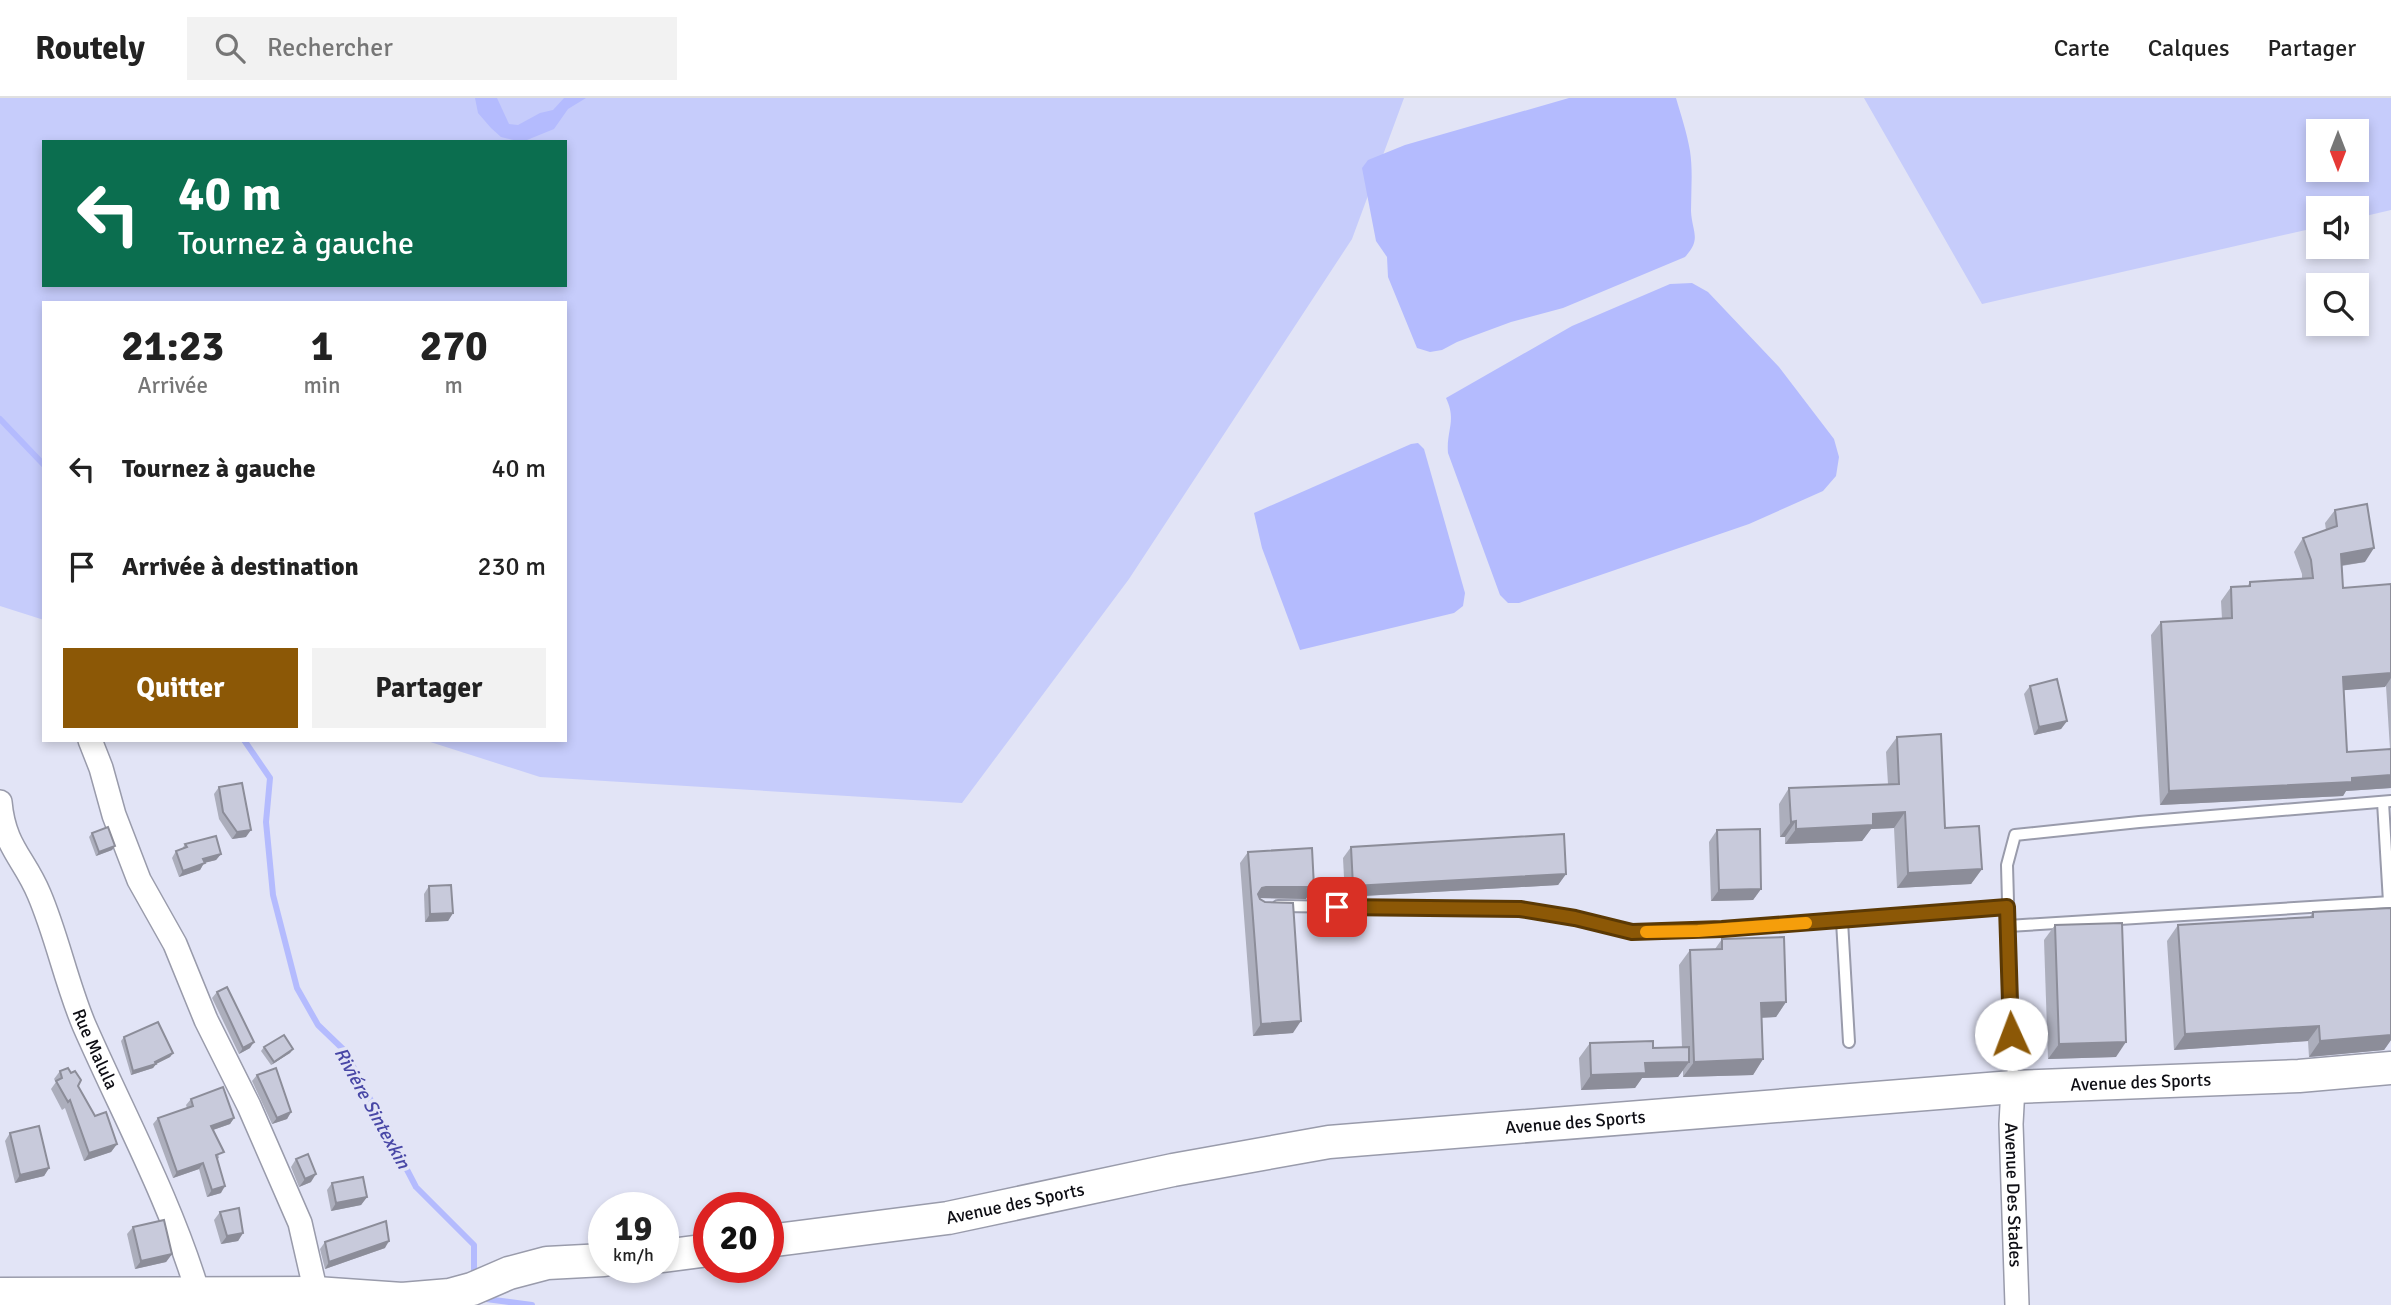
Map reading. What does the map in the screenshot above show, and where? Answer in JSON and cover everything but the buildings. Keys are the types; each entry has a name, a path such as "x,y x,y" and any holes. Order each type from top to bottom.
{"street":[{"path":"91,742 114,815 139,880 175,944 206,1020 300,1223 316,1293"},
{"name":"Rue Malula","path":"0,802 4,830 13,851 38,892 82,1020 184,1246 198,1293"},
{"name":"Avenue des Sports","path":"784,1239 948,1218 1173,1170 1329,1142 2013,1087 2299,1076 2391,1069"},
{"name":"Avenue Des Stades","path":"2013,1087 2011,1124 2017,1305"},
{"path":"0,1294 51,1299 198,1293 316,1293 402,1302 450,1295 518,1270 547,1263 588,1262"}],"lane":[{"path":"2008,926 2390,902 2387,802 2015,835 2007,866 2007,907 2013,1087"},
{"path":"1272,906 1520,909 1575,918 1632,932 1698,931 2007,907"},
{"path":"1842,921 1849,1042"}],"shaded area":[{"path":"0,98 1404,98 1352,239 1129,579 962,803 540,777 430,742 567,742 567,301 42,301 42,619 0,606"},
{"path":"475,98 497,98 509,124 518,125 540,113 553,110 564,98 586,98 568,109 554,129 527,140 501,137 478,113"},
{"path":"1569,98 1676,98 1691,158 1691,211 1695,240 1690,251 1685,257 1563,308 1511,322 1442,350 1430,352 1417,348 1388,277 1387,257 1376,241 1362,168 1368,160 1405,145"},
{"path":"1864,98 2391,98 2391,210 2369,215 2369,196 2306,196 2306,230 1982,304"},
{"path":"1692,283 1708,292 1779,367 1834,439 1839,457 1836,476 1823,491 1749,524 1519,603 1508,603 1500,595 1448,453 1451,413 1446,398 1572,326 1670,284"},
{"path":"1418,443 1424,449 1465,593 1463,606 1454,613 1300,650 1262,548 1254,513"}],"waterway":[{"name":"Riviére Sintexkin","path":"0,419 42,463"},
{"name":"Riviére Sintexkin","path":"245,742 270,778 266,822 273,895 297,988 318,1025 345,1051 416,1187 474,1245 474,1277"},
{"name":"Riviére Sintexkin","path":"484,1296 486,1299 532,1305"}],"slow traffic":[{"path":"1646,932 1806,923"}],"route":[{"path":"1337,907 1520,909 1575,918 1632,932 1698,931 2007,907 2011,1034"}]}
